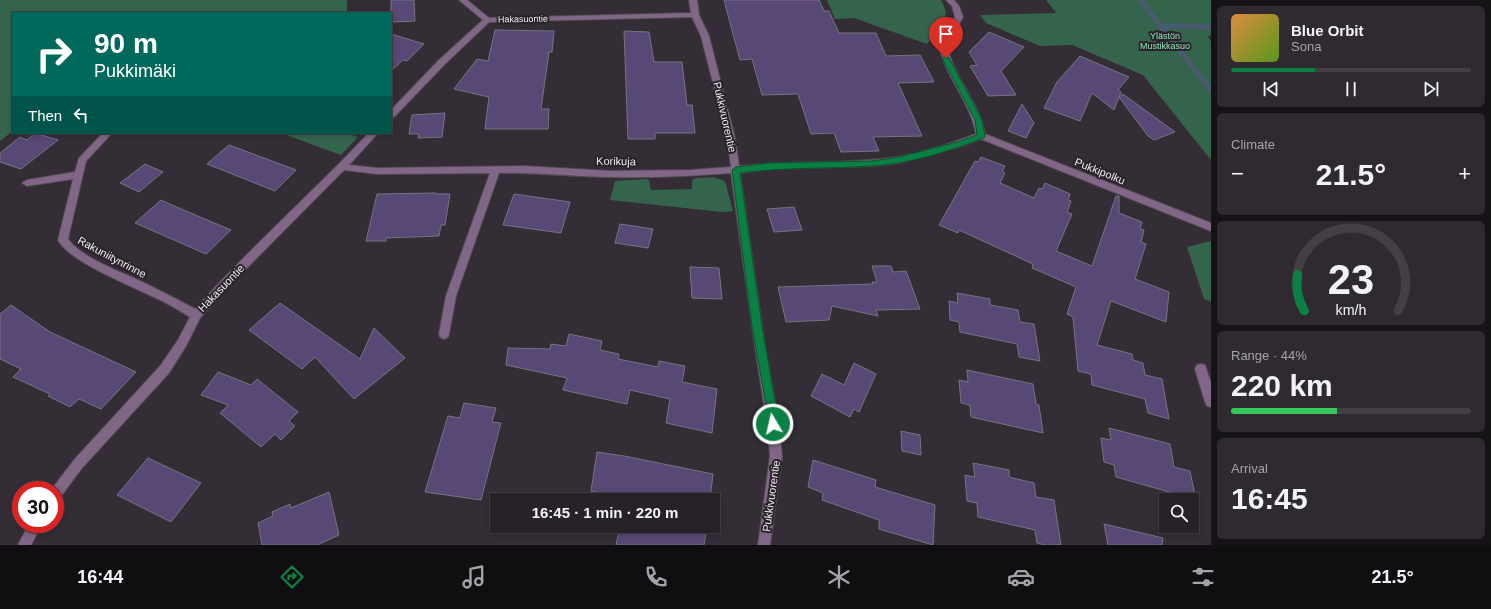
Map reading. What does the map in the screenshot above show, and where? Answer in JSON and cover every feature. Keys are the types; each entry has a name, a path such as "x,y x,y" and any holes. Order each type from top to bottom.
{"street":[{"path":"463,0 487,20"},
{"name":"Pukkivuorentie","path":"693,0 695,15 705,36 731,138 773,424 776,456 764,545"},
{"path":"950,0 955,6 959,17 943,46 946,58 978,120 981,136"},
{"name":"Hakasuontie","path":"392,114 442,62 487,20 695,15"},
{"name":"Rakuniitynrinne","path":"107,134 82,160 63,240 69,248 100,267 170,300 196,315"},
{"name":"Hakasuontie","path":"64,483 78,464 166,369 182,343 196,315 221,287 342,167 373,134"},
{"name":"Korikuja","path":"342,167 377,171 523,169 611,174 692,173 769,166 872,163 899,160 959,144 981,136"},
{"name":"Pukkipolku","path":"981,136 1211,227"},
{"path":"444,334 451,296 496,170"},
{"path":"27,183 78,175"},
{"path":"1201,369 1211,402"},
{"path":"24,545 31,533"}],"green space":[{"path":"0,0 347,0 347,12 12,12 12,132 0,141"},
{"path":"827,0 941,0 946,14 946,19 941,28 927,44 854,18 835,19"},
{"name":"Ylästön Mustikkasuo","path":"1046,0 1211,0 1211,36 1207,36 1211,41 1211,160 1143,75 1072,45 1040,46 986,23 980,15 1056,13"},
{"path":"284,134 349,134 358,137 341,155"},
{"path":"713,177 725,181 733,211 722,212 610,200 615,181 646,179 649,180 651,190 692,189 692,180 696,178"},
{"path":"1211,241 1211,302 1204,299 1187,247"}],"building":[{"path":"391,0 414,0 415,21 392,22"},
{"path":"724,0 819,0 824,11 829,11 839,33 876,33 886,56 920,55 934,82 898,83 922,136 873,137 879,151 841,152 834,133 811,134 798,94 762,95 752,59 740,60"},
{"path":"495,30 554,31 552,52 549,52 541,109 549,109 548,129 485,129 489,97 454,89 477,59 488,61"},
{"path":"624,31 649,32 654,62 682,62 687,105 692,105 695,133 655,133 655,139 628,139"},
{"path":"989,32 1024,47 1001,71 1016,95 988,96 970,66 977,65 969,52"},
{"path":"392,34 424,44 407,61 403,60 392,70"},
{"path":"1080,56 1129,77 1118,90 1121,92 1114,110 1092,93 1080,121 1044,108 1057,82"},
{"path":"1123,94 1175,132 1154,140 1148,136 1119,97"},
{"path":"1022,104 1034,123 1026,138 1008,131"},
{"path":"445,113 442,137 418,138 419,134 409,134 412,115"},
{"path":"34,134 38,134 58,140 21,169 0,162 0,153 20,137 27,140"},
{"path":"229,145 296,170 275,191 207,164"},
{"path":"981,157 1005,166 1002,172 1005,173 1000,183 1034,198 1039,188 1042,189 1045,183 1070,194 1068,200 1071,201 1067,212 1072,214 1056,251 1092,266 1116,196 1119,196 1119,213 1142,222 1140,229 1144,230 1141,242 1146,244 1135,279 1169,292 1166,322 1111,301 1097,345 1132,354 1133,360 1143,363 1145,375 1162,379 1169,419 1148,413 1145,399 1092,385 1091,374 1078,371 1073,317 1067,314 1076,287 1032,268 1033,264 959,230 958,233 939,225 975,161 978,162"},
{"path":"145,164 163,172 139,192 120,183"},
{"path":"377,194 450,194 445,225 441,225 439,236 386,238 386,241 366,241"},
{"path":"514,194 570,202 561,233 503,225"},
{"path":"161,200 231,230 206,254 135,223"},
{"path":"794,207 802,230 774,232 767,209"},
{"path":"620,224 653,229 648,248 615,243"},
{"path":"872,266 891,266 893,272 906,271 920,309 876,310 878,316 832,306 829,320 786,322 778,287 873,284 872,282 877,282"},
{"path":"690,267 719,268 722,299 692,298"},
{"path":"957,293 990,299 990,305 1018,310 1020,322 1034,324 1040,361 1019,357 1017,344 960,332 959,322 950,320 949,301 958,303"},
{"path":"280,303 360,359 374,328 405,358 354,399 315,357 302,369 249,330"},
{"path":"11,305 50,332 136,372 101,409 79,399 70,407 48,396 50,394 13,377 21,369 0,359 0,314"},
{"path":"569,334 602,341 600,350 619,354 618,359 658,367 659,361 685,366 682,382 717,389 712,433 666,423 670,399 630,390 627,404 563,390 567,378 506,365 508,348 550,349 551,344 566,346"},
{"path":"854,363 876,374 859,412 854,409 850,417 811,396 822,374 844,385"},
{"path":"967,370 1033,384 1036,404 1039,405 1043,433 971,417 970,405 961,403 959,380 968,382"},
{"path":"218,372 251,385 257,379 298,412 289,421 295,426 281,440 275,434 261,447 220,413 228,405 201,395"},
{"path":"464,403 496,408 492,422 501,423 481,500 425,492 448,416 460,418"},
{"path":"1109,428 1170,444 1174,467 1190,471 1195,493 1173,493 1116,477 1114,465 1104,462 1101,438 1111,440"},
{"path":"901,431 920,435 921,455 902,451"},
{"path":"597,452 713,474 711,493 603,493 591,491"},
{"path":"148,458 201,483 171,522 117,495"},
{"path":"813,460 876,480 875,487 935,505 933,545 879,529 879,520 822,500 823,493 808,487"},
{"path":"973,463 1009,470 1009,477 1034,483 1036,497 1054,500 1061,545 1045,545 1037,543 1035,530 978,517 977,503 967,501 965,475 975,477"},
{"path":"329,492 339,535 317,545 262,545 258,523 273,516 272,512 290,504 291,508"},
{"path":"1104,524 1163,538 1162,545 1108,545"},
{"path":"619,533 706,533 704,545 616,545"}],"waterway":[{"path":"1140,0 1161,26"},
{"path":"1161,26 1211,27"},
{"path":"1161,26 1211,90"}],"route":[{"path":"773,424 757,326 736,170 769,166 872,163 899,160 959,144 981,136 978,120 946,58"}]}
